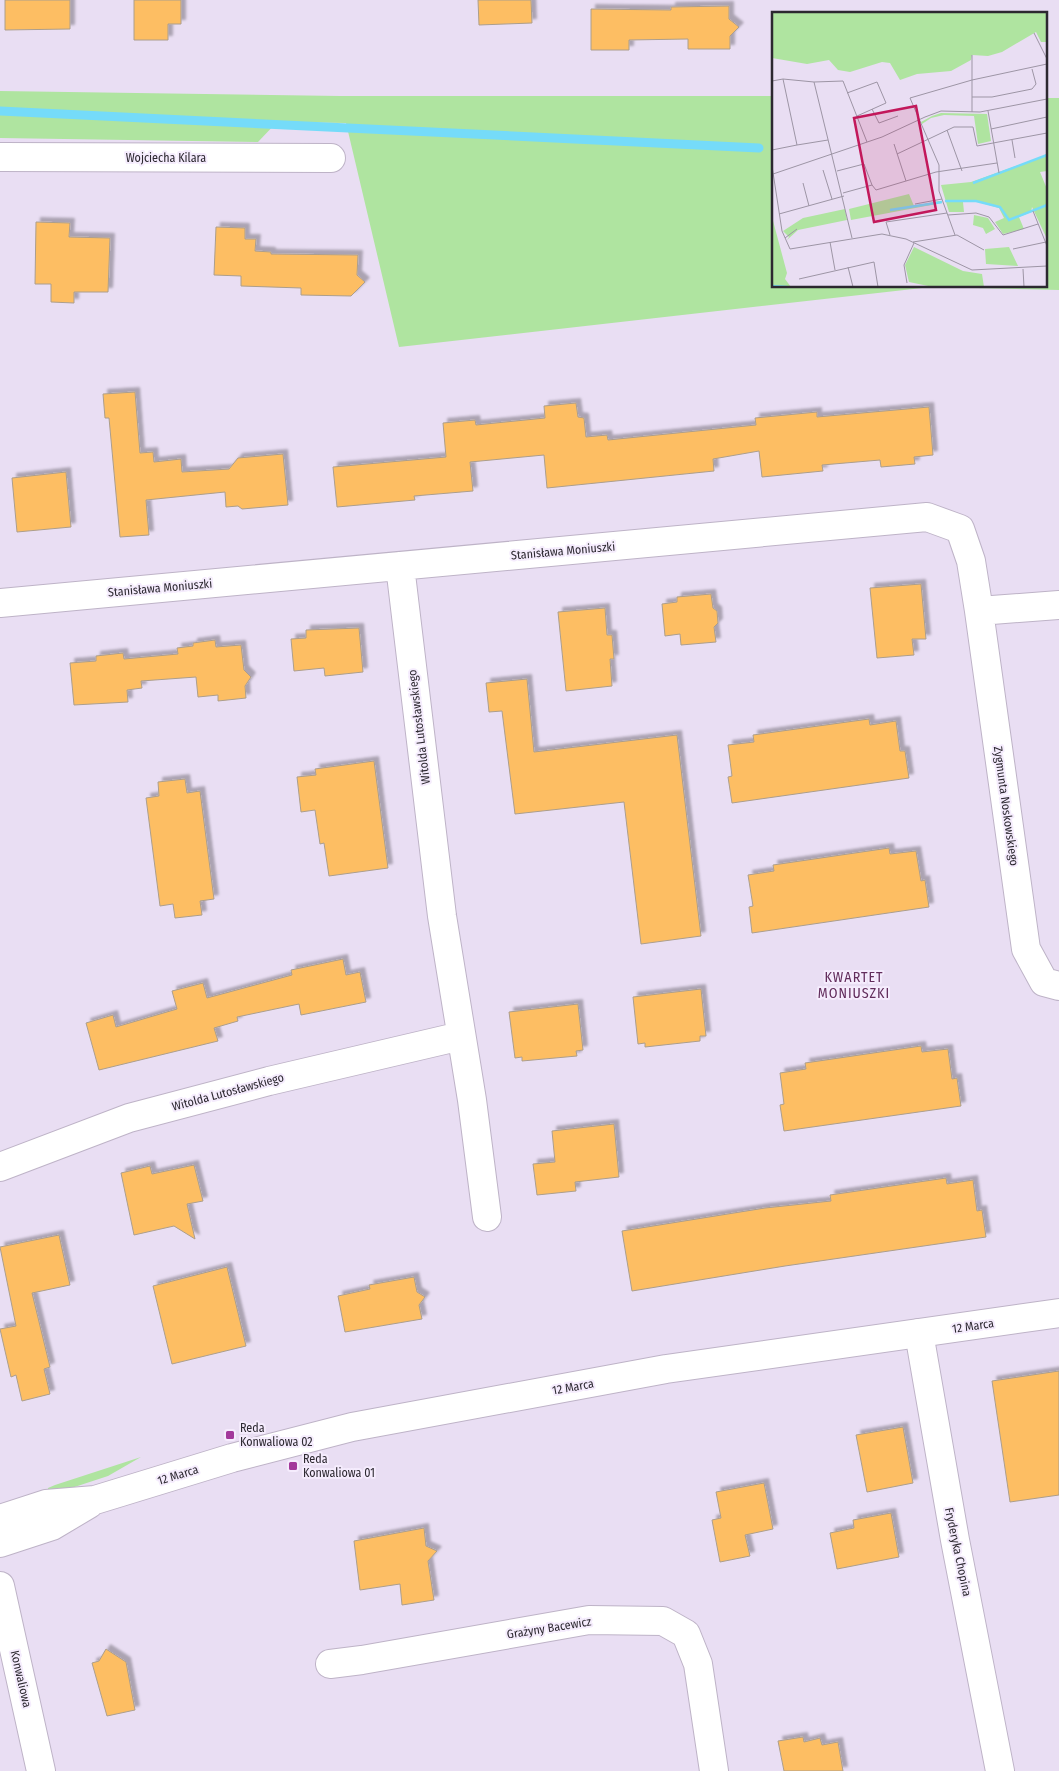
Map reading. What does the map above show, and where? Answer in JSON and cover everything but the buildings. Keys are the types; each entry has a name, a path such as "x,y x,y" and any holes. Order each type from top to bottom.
{"street":[{"name":"Wojciecha Kilara","path":"0,157 331,158"},
{"name":"Stanisława Moniuszki","path":"0,603 926,517 960,529 971,560 979,611"},
{"name":"Witolda Lutosławskiego","path":"400,566 442,916 487,1217"},
{"path":"979,611 1059,604"},
{"name":"Zygmunta Noskowskiego","path":"979,611 1026,949 1044,982 1059,986"},
{"name":"Witolda Lutosławskiego","path":"0,1168 129,1118 268,1081 461,1036"},
{"name":"12 Marca","path":"0,1518 46,1504 95,1500 232,1458 352,1427 666,1370 1059,1313"},
{"name":"Fryderyka Chopina","path":"919,1333 955,1540 1000,1771"},
{"name":"12 Marca","path":"0,1543 52,1526 95,1500"},
{"name":"Konwaliowa","path":"0,1586 41,1771"},
{"name":"Grażyny Bacewicz","path":"330,1664 589,1620 663,1621 686,1634 698,1664 714,1771"}],"green space":[{"path":"0,91 340,96 772,96 772,288 922,288 399,347 346,123 277,122 258,142 0,138"},
{"path":"1046,98 1059,98 1059,290 974,288 1046,288"},
{"path":"141,1457 108,1476 47,1496 48,1488 55,1485"}],"waterway":[{"path":"0,111 759,148"}],"place":[{"name":"Reda Konwaliowa 02","path":"230,1435"},
{"name":"Reda Konwaliowa 01","path":"293,1466"}],"district":[{"name":"KWARTET MONIUSZKI","path":"854,986"}]}
